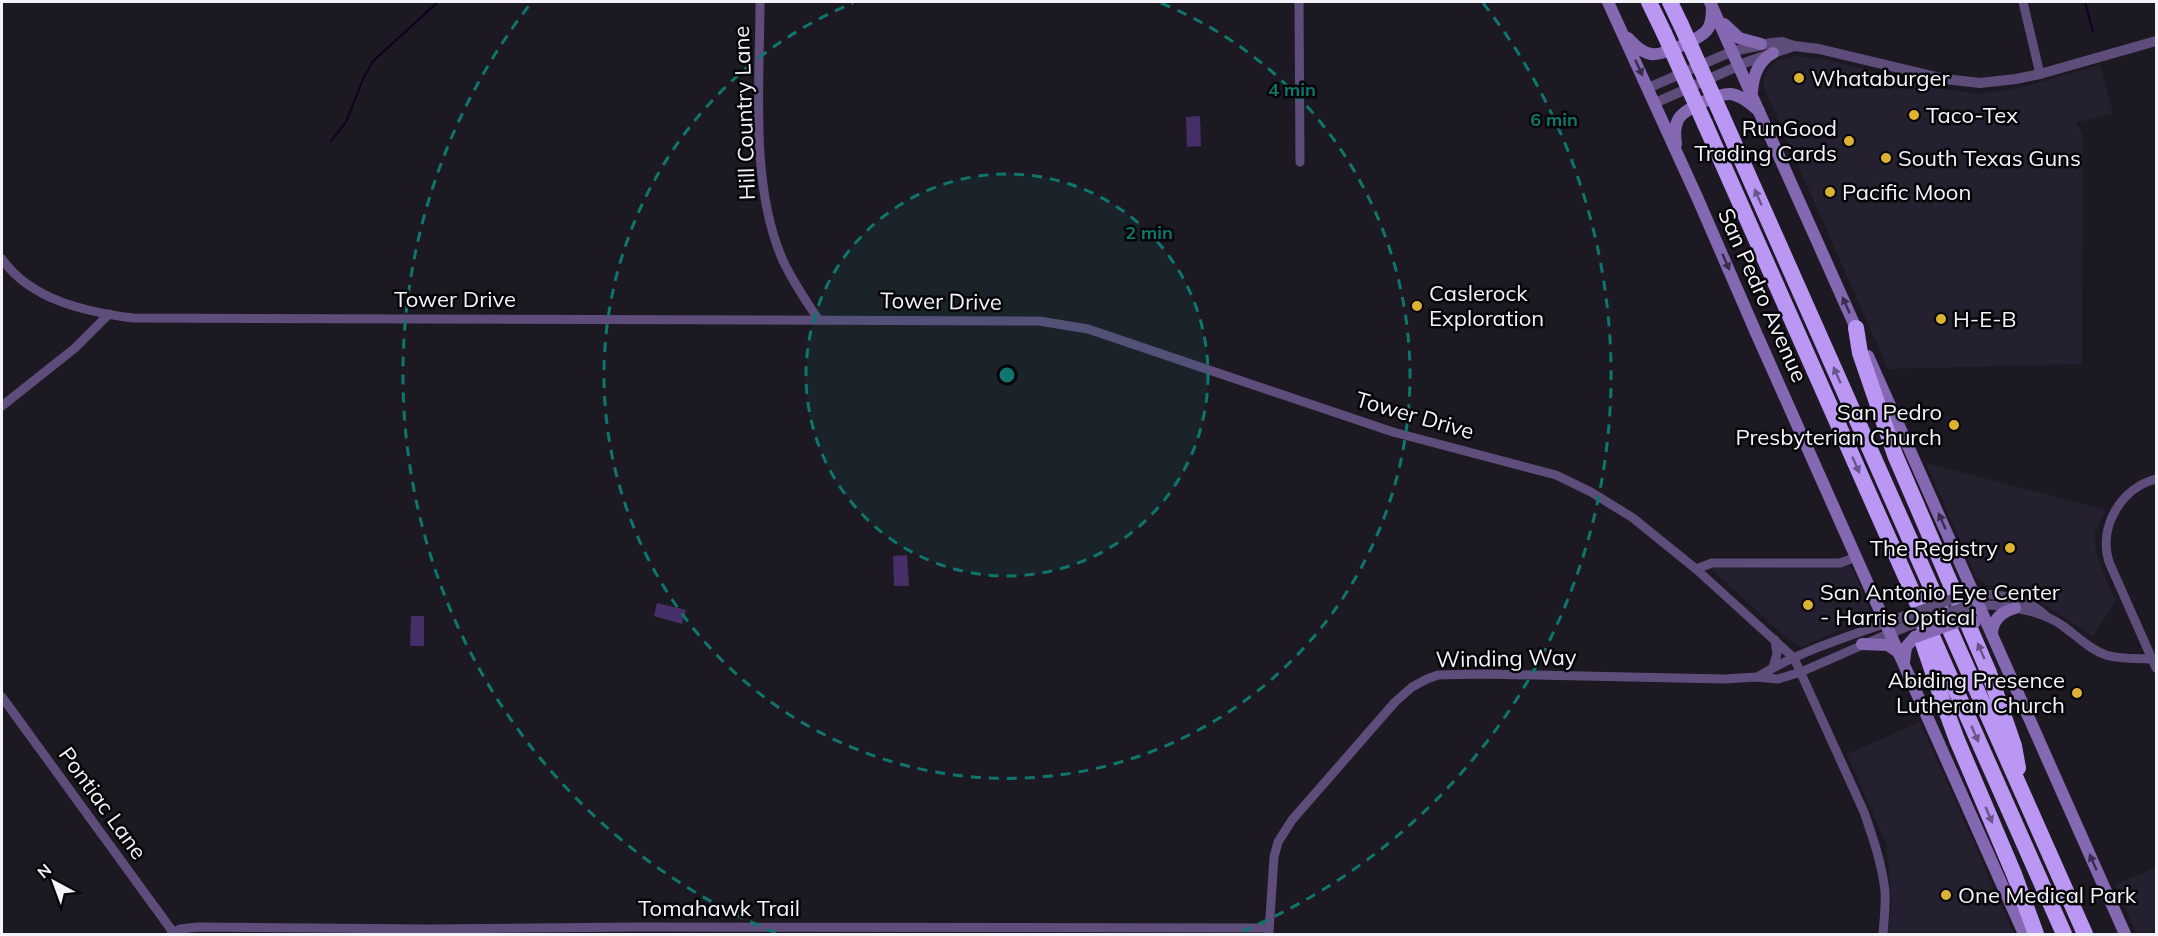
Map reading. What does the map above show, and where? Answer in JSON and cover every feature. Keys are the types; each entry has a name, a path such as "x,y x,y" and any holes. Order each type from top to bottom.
{"highway":[{"path":"1649,2 1705,124 1914,621 1957,740 2014,874 2036,934"},
{"path":"1675,10 2085,934"},
{"path":"1856,328 1860,353 1897,460 1992,680 2014,746 2021,790"},
{"path":"1914,621 2064,934"}],"main road":[{"name":"San Pedro Avenue","path":"1608,2 2024,934"},
{"path":"1623,33 1645,52 1655,55 1664,53 1704,33 1711,22 1713,8"},
{"path":"1713,8 1726,27 1739,38 1761,44"},
{"path":"1713,8 1856,328 1973,602 1991,633 2125,934"},
{"path":"1752,93 1752,82 1756,71 1766,57 1773,53"},
{"path":"1676,151 1677,124 1682,114 1688,109 1729,94 1738,96 1760,111"},
{"path":"1991,633 1998,618 2006,611 2015,608"},
{"path":"1904,665 1906,647 1915,637 1959,621 1975,622 1991,633"},
{"path":"1862,644 1888,645 1899,653"}],"street":[{"name":"Hill Country Lane","path":"760,2 760,141 763,197 781,258 818,319"},
{"path":"1299,2 1300,162"},
{"path":"2024,2 2040,74"},
{"path":"1648,88 1733,51 1761,44 1782,42 1961,82 1996,82 2040,74 2157,41"},
{"path":"1655,103 1739,65 1794,46"},
{"name":"Tower Drive","path":"2,259 22,282 44,295 66,304 133,318 1039,321 1088,329 1393,432 1556,475 1591,492 1633,518 1696,569 1794,658 1863,812 1881,865 1885,893 1883,934"},
{"path":"2,406 75,348 109,314"},
{"path":"2155,662 2106,551 2105,535 2110,519 2132,490 2143,483 2157,479"},
{"path":"1696,569 1712,563 1840,562 1857,557"},
{"path":"1914,621 1961,596 1973,602 2015,608 2046,616"},
{"path":"1888,628 1973,602 2016,598 2032,604 2091,648 2105,655 2155,662"},
{"name":"Winding Way","path":"1757,676 1844,638 1888,628"},
{"name":"Winding Way","path":"1269,931 1274,857 1278,842 1292,820 1395,702 1412,687 1427,679 1438,675 1482,674 1724,678 1757,676 1778,679 1801,672 1850,650 1888,628"},
{"path":"1844,638 1850,650"},
{"path":"1773,668 1777,654 1774,640"},
{"name":"Pontiac Lane","path":"2,697 172,933"},
{"name":"Tomahawk Trail","path":"172,933 180,929 198,927 637,931 1269,931"}],"shaded area":[{"path":"1796,56 1829,60 1930,87 1979,94 2022,87 2100,65 2113,113 2076,123 2083,137 2082,364 1888,369 1764,88 1764,79 1768,70 1778,60"},
{"path":"1200,116 1201,146 1187,147 1186,117"},
{"path":"1926,463 2106,510 2095,532 2096,551 2116,601 2093,636 2043,604 1987,585 1976,577"},
{"path":"907,555 909,586 894,586 893,556"},
{"path":"1851,566 1872,615 1801,647 1783,635 1710,568"},
{"path":"657,603 686,610 682,624 654,616"},
{"path":"411,616 424,616 424,646 410,646"},
{"path":"1920,722 2014,934 1887,934 1892,903 1886,843 1847,754"},
{"path":"2156,867 2156,934 2137,934 2115,885"}],"waterway":[{"path":"331,141 346,122 363,79 373,61 438,2"},
{"path":"2085,2 2093,32"}],"place":[{"name":"Whataburger","path":"1799,78"},
{"name":"Taco-Tex","path":"1914,115"},
{"name":"RunGood Trading Cards","path":"1849,141"},
{"name":"South Texas Guns","path":"1886,158"},
{"name":"Pacific Moon","path":"1830,192"},
{"name":"Caslerock Exploration","path":"1417,306"},
{"name":"H-E-B","path":"1941,319"},
{"name":"San Pedro Presbyterian Church","path":"1954,425"},
{"name":"The Registry","path":"2010,548"},
{"name":"San Antonio Eye Center - Harris Optical","path":"1808,605"},
{"name":"Abiding Presence Lutheran Church","path":"2077,693"},
{"name":"One Medical Park","path":"1946,895"}]}
